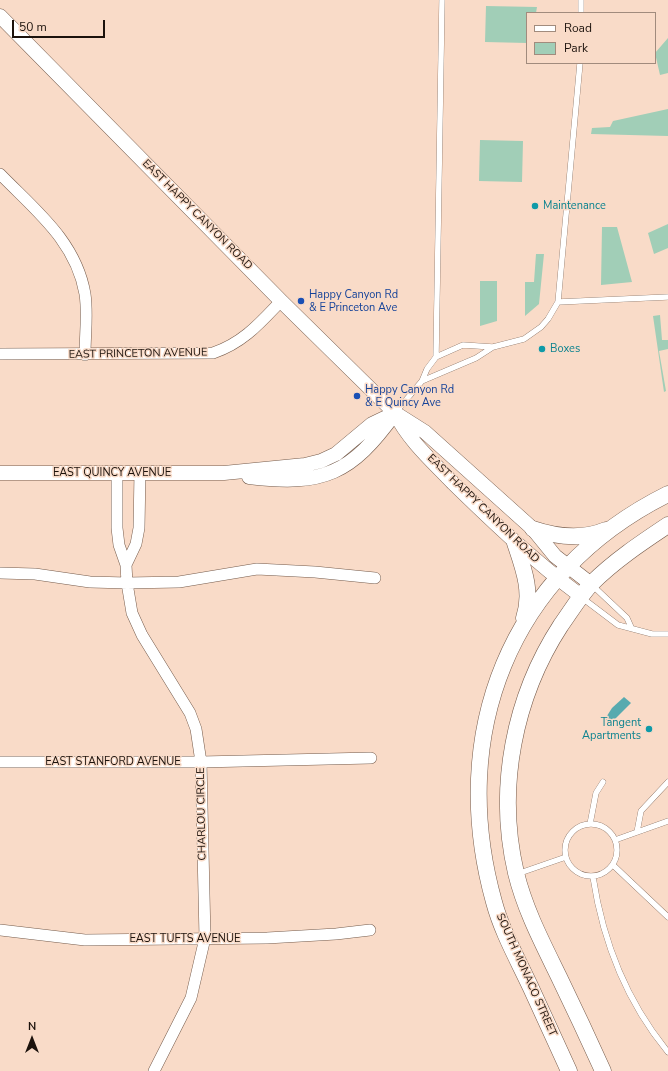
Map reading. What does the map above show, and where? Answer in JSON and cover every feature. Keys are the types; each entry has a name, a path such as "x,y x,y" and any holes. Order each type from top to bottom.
{"main road":[{"path":"569,566 613,527 654,501 668,494"},
{"path":"603,1071 538,934 516,874 508,821 508,785 516,728 530,683 544,654 581,596 592,584 620,559 668,525"},
{"path":"533,529 567,536 588,535 613,527"},
{"path":"515,543 524,569 528,590 527,610 520,629"},
{"name":"SOUTH MONACO STREET","path":"569,566 544,594 520,629 498,678 481,748 478,783 482,850 494,904 510,944 569,1071"}],"street":[{"name":"EAST HAPPY CANYON ROAD","path":"0,16 395,413 425,432 533,529 555,556 592,584"},
{"path":"0,174 57,232 68,248 78,268 85,294 85,355"},
{"name":"EAST PRINCETON AVENUE","path":"0,354 85,355 213,352 229,348 244,338 282,301"},
{"name":"EAST HAPPY CANYON ROAD","path":"395,413 406,433 418,447 515,543 581,596"},
{"name":"EAST QUINCY AVENUE","path":"0,473 224,473 296,466 321,461 344,449 372,424 395,413"},
{"name":"CHARLOU CIRCLE","path":"117,472 117,528 126,565 127,583 132,612 142,636 190,713 196,729 201,762 205,938 191,998 154,1071"},
{"name":"CHARLOU CIRCLE","path":"126,565 136,544 139,528 140,472"},
{"path":"0,573 36,574 90,582 127,583 179,582 257,569 286,570 375,578"},
{"name":"EAST STANFORD AVENUE","path":"0,762 201,762 371,758"},
{"name":"EAST TUFTS AVENUE","path":"0,930 85,940 267,938 336,934 370,930"}],"lane":[{"path":"436,357 442,0"},
{"path":"581,0 581,12"},
{"path":"395,413 422,381 427,369 436,357 463,345 493,347 516,342 532,334 548,319 558,302 580,64"},
{"path":"558,302 668,297"},
{"path":"422,381 476,358 493,347"},
{"path":"592,584 627,618 630,627"},
{"path":"581,596 618,625 652,634 668,634"},
{"path":"590,824 596,793 603,782"},
{"path":"637,832 641,811 668,782"},
{"path":"616,840 668,821"},
{"path":"590,824 601,826 608,830 616,840 617,852 614,866 603,874 593,877 577,872 569,864 566,857 566,843 571,834 576,829 590,824"},
{"path":"516,874 566,857"},
{"path":"614,866 668,917"},
{"path":"593,877 603,928 624,984 642,1016 668,1052"}],"green space":[{"path":"486,6 537,7 536,12 526,12 526,43 485,42"},
{"path":"668,38 668,73 660,75 656,52"},
{"path":"668,109 668,136 591,134 592,128 610,127 613,121"},
{"path":"480,140 523,141 522,182 479,181"},
{"path":"668,224 668,248 654,254 648,233"},
{"path":"602,227 617,227 632,282 601,285"},
{"path":"536,254 544,254 539,304 525,316 525,282 534,282"},
{"path":"480,281 497,281 497,321 480,326"},
{"path":"660,315 662,340 668,340 668,349 659,351 666,391 664,392 653,316"}],"water":[{"path":"624,697 631,703 610,724 605,719 612,708"}],"place":[{"name":"Maintenance","path":"535,206"},
{"name":"Happy Canyon Rd & E Princeton Ave","path":"301,301"},
{"name":"Boxes","path":"542,349"},
{"name":"Happy Canyon Rd & E Quincy Ave","path":"357,396"},
{"name":"Tangent Apartments","path":"649,729"}]}
